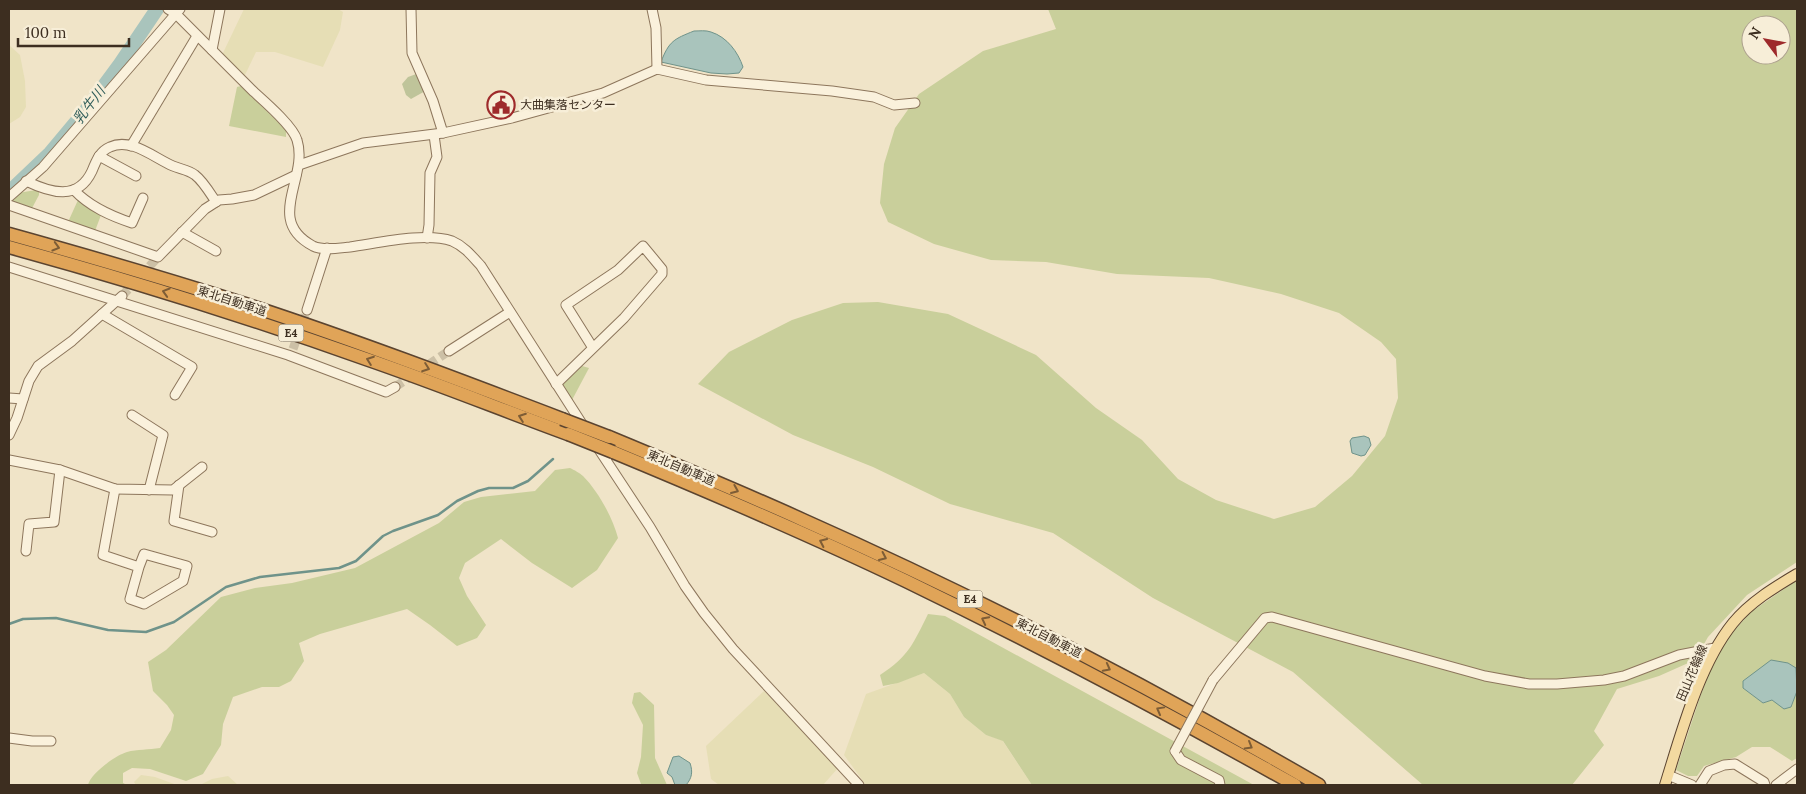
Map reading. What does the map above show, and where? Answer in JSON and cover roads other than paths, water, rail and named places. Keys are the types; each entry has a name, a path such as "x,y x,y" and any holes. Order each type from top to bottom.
{"highway":[{"name":"東北自動車道","path":"9,234 128,268 255,308 372,348 609,437 804,520 910,570 1146,689 1319,785"},
{"name":"東北自動車道","path":"9,247 81,267 251,320 367,359 613,452 798,531 932,594 1140,700 1295,785"}],"main road":[{"name":"田山花輪線","path":"1666,780 1702,676 1715,648 1734,621 1752,605 1797,574"}],"street":[{"path":"212,50 220,9"},
{"path":"411,9 412,53 433,101 439,134 438,157 430,173 427,238"},
{"path":"652,9 656,28 657,70"},
{"path":"9,197 43,167 168,21 173,10 292,130 297,138 299,165 289,217 292,228 299,237 315,247 326,248 343,248 388,241 427,238 452,241 467,250 481,266 704,613 733,649 859,785"},
{"path":"130,146 197,36"},
{"path":"299,165 363,143 439,134 512,118 603,93 657,70 706,80 822,92 832,91 874,97 894,105 916,103"},
{"path":"26,181 41,188 62,192 74,190 84,185 102,152 110,146 121,144 137,147 195,175 216,202"},
{"path":"100,156 136,176"},
{"path":"9,205 158,257 205,209 216,202 254,195 296,175"},
{"path":"74,190 83,200 96,208 132,223 143,198"},
{"path":"182,232 216,251"},
{"path":"556,384 624,318 662,274 662,269 643,246 618,270 566,305 593,348"},
{"path":"307,310 326,248"},
{"path":"9,267 290,352 386,392 395,387"},
{"path":"9,435 17,418 29,381 38,366 72,341 119,299"},
{"path":"449,351 510,312"},
{"path":"102,314 192,367 175,395"},
{"path":"9,398 23,399"},
{"path":"132,415 163,435 149,490"},
{"path":"9,460 60,470 115,489 172,490 202,467"},
{"path":"26,552 29,524 54,522 60,470"},
{"path":"179,485 174,521 212,532"},
{"path":"115,489 102,555 139,567"},
{"path":"144,554 187,566 183,581 144,604 130,599 139,567 144,554"},
{"path":"1220,785 1219,780 1181,760 1175,751 1213,680 1265,618 1272,617 1485,676 1529,684 1573,684 1604,680 1624,676 1679,655 1715,648"},
{"path":"9,738 51,741"},
{"path":"1700,785 1708,771 1724,765 1734,764 1764,782 1765,785"},
{"path":"1776,785 1797,769"},
{"path":"1666,780 1692,785"}],"water":[{"path":"694,31 709,31 727,41 735,51 743,67 739,73 711,73 661,62 667,49 673,42"},
{"path":"1364,436 1369,438 1371,445 1365,455 1361,456 1352,453 1350,441 1352,438"},
{"path":"1771,660 1788,663 1796,668 1797,691 1791,707 1784,709 1772,700 1763,703 1743,688 1743,681"},
{"path":"679,756 690,763 691,766 690,780 686,785 675,785 672,777 667,773 673,757"}],"waterway":[{"name":"乳牛川","path":"9,192 50,153 86,110 157,9"},
{"path":"9,624 23,619 56,618 108,630 146,632 174,622 226,587 260,577 339,568 356,561 383,536 438,515 457,501 478,491 489,488 513,488 528,481 553,459"}],"tunnel":[{"path":"122,296 158,257"},
{"path":"293,349 307,310"},
{"path":"395,387 449,351"}],"place":[{"name":"大曲集落センター","path":"501,105"}]}
